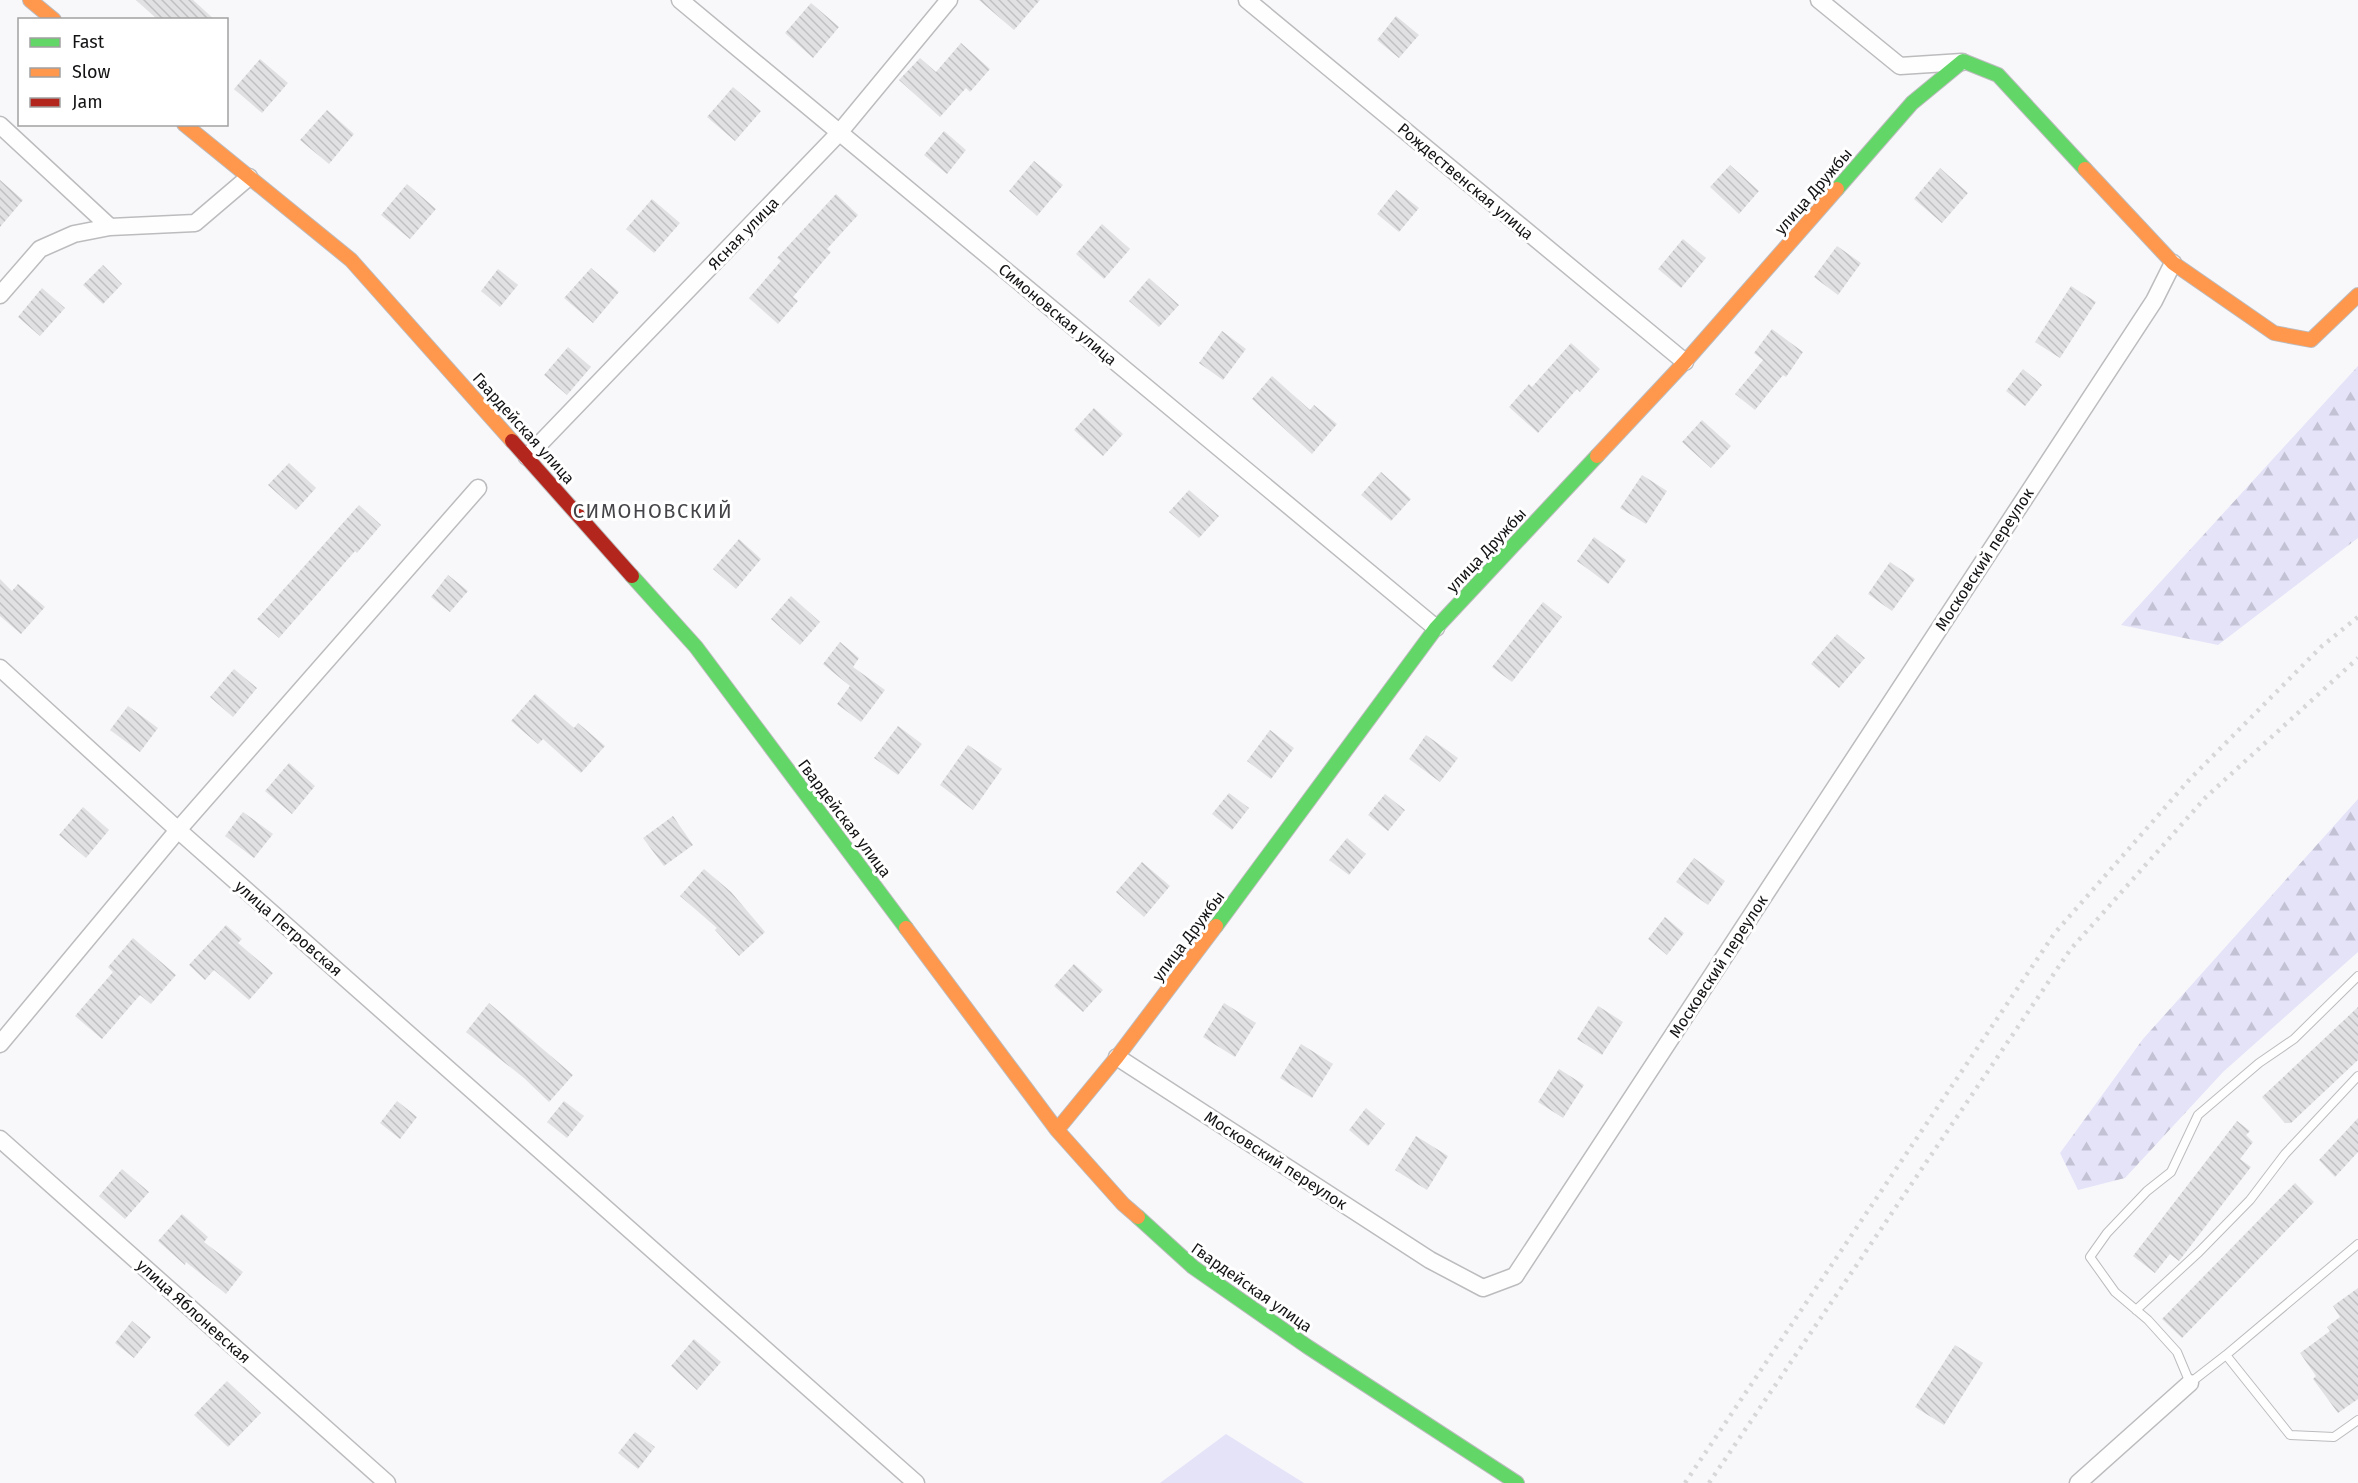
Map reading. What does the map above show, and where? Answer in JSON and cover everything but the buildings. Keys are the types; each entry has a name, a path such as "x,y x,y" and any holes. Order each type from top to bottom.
{"street":[{"path":"30,0 52,18"},
{"name":"Симоновская улица","path":"680,0 1436,628"},
{"name":"Ясная улица","path":"527,457 839,133 949,0"},
{"name":"Рождественская улица","path":"1247,0 1685,362"},
{"path":"1819,0 1900,66 1963,62 1998,75 2173,263 2274,333 2311,340 2358,295"},
{"name":"улица Дружбы","path":"1057,1130 1117,1057 1436,628 1685,362 1912,103 1963,62"},
{"path":"0,125 110,227"},
{"name":"Гвардейская улица","path":"186,126 351,260 696,647 1057,1130 1123,1204 1193,1267 1308,1347 1517,1483"},
{"path":"0,295 40,249 74,234 110,227 195,223 249,177"},
{"name":"Московский переулок","path":"1117,1057 1430,1260 1483,1288 1515,1276 2154,301 2173,263"},
{"path":"0,1044 178,830 478,488"},
{"name":"улица Петровская","path":"0,668 178,830 916,1483"},
{"name":"улица Яблоневская","path":"0,1140 387,1483"},
{"path":"2078,1483 2190,1383"}],"lane":[{"path":"2358,976 2294,1039 2259,1063 2198,1115 2171,1172 2147,1191 2107,1233 2090,1257 2115,1292 2177,1352 2190,1383 2358,1244"},
{"path":"2136,1310 2199,1252 2250,1200 2285,1154 2358,1076"},
{"path":"2226,1355 2290,1435 2334,1437 2358,1420"}],"green space":[{"path":"2358,366 2358,538 2218,645 2121,625"},
{"path":"2358,799 2358,952 2223,1072 2125,1178 2078,1190 2060,1153 2143,1039"},
{"path":"1226,1434 1304,1483 1160,1483"}],"railway":[{"path":"1685,1483 2054,934 2190,779 2322,646 2358,617"},
{"path":"1709,1483 2070,950 2206,797 2358,658"}],"traffic: fast":[{"path":"1837,189 1912,103 1963,61 1998,75 2085,169"},
{"path":"1216,926 1436,628 1597,456"},
{"path":"632,576 696,647 906,928"},
{"path":"1138,1217 1193,1267 1308,1347 1517,1483"}],"traffic: slow":[{"path":"30,0 52,18"},
{"path":"186,126 351,260 512,441"},
{"path":"2085,169 2173,263 2274,333 2311,340 2358,295"},
{"path":"1597,456 1685,362 1837,189"},
{"path":"1057,1130 1117,1057 1216,926"},
{"path":"906,928 1057,1130 1123,1204 1138,1217"}],"traffic: jam":[{"path":"512,441 632,576"}],"district":[{"name":"СИМОНОВСКИЙ","path":"653,511"}]}
